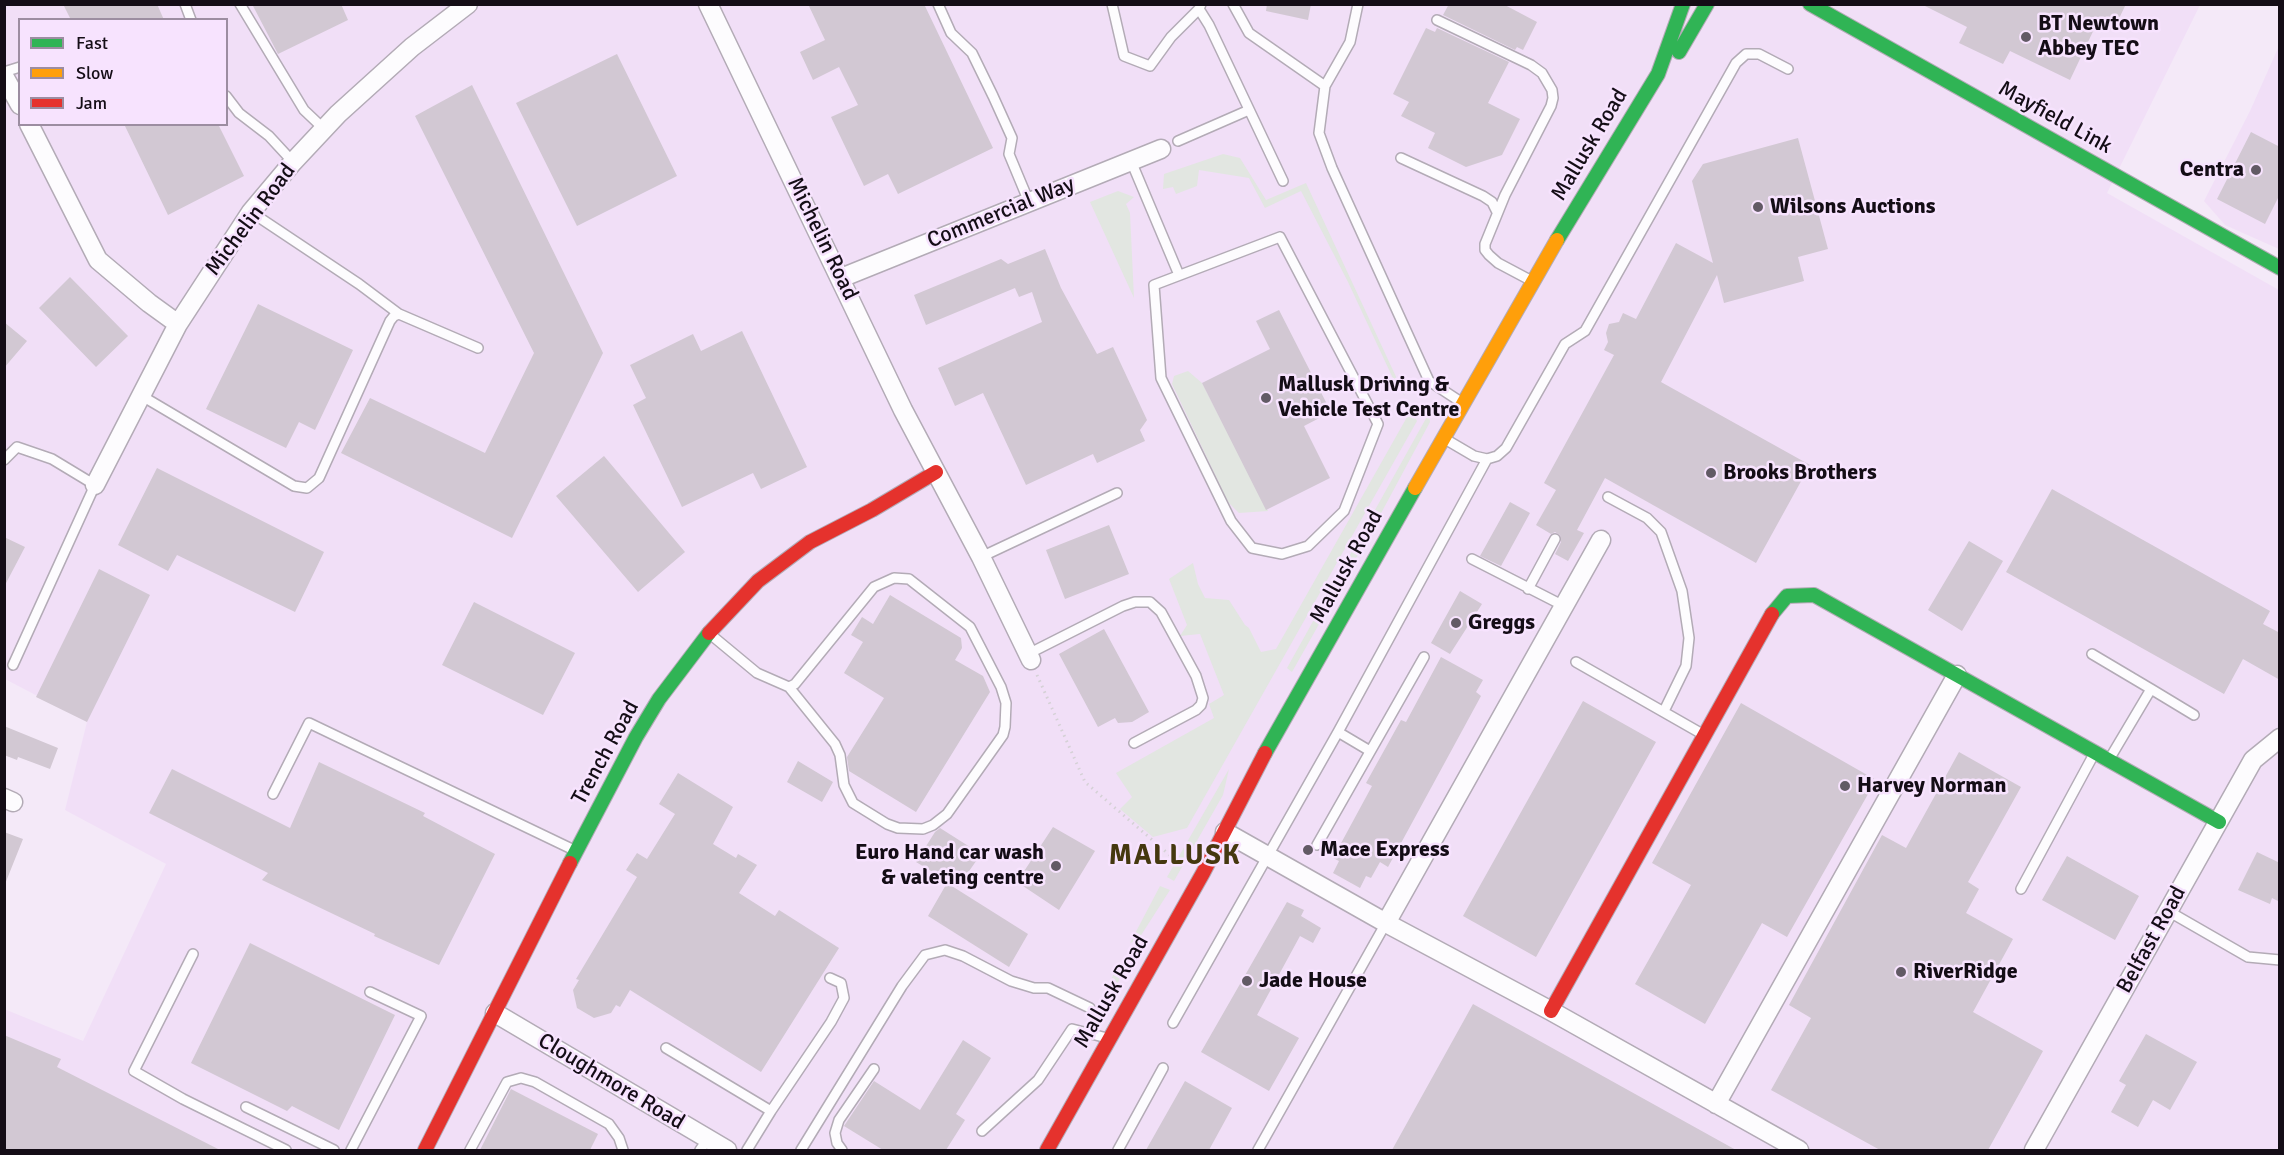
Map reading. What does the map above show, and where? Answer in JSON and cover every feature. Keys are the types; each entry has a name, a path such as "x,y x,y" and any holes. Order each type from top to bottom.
{"street":[{"name":"Michelin Road","path":"95,485 178,324 251,213 324,129 412,47 468,4"},
{"name":"Michelin Road","path":"708,4 903,410 981,557 1029,657"},
{"name":"Mallusk Road","path":"1047,1150 1225,832 1255,772 1532,281 1658,74 1683,4"},
{"path":"1658,74 1676,58 1707,4"},
{"name":"Mayfield Link","path":"1810,4 2277,262"},
{"path":"1658,74 1662,25"},
{"path":"4,74 18,101"},
{"path":"30,126 98,260 178,324"},
{"name":"Commercial Way","path":"841,278 1161,149"},
{"name":"Trench Road","path":"425,1150 576,852 636,737 659,699 709,633 758,581 810,542 872,510 936,472"},
{"path":"1386,923 1601,540"},
{"path":"1551,1011 1706,736 1770,616 1787,596 1814,595 2219,822"},
{"path":"1716,1104 1957,675"},
{"name":"Belfast Road","path":"2034,1150 2253,760 2280,738"},
{"path":"1225,832 1799,1150"},
{"name":"Cloughmore Road","path":"495,1013 704,1145 727,1150"}],"lane":[{"path":"240,4 304,110 324,129"},
{"path":"938,4 951,33 972,53 1012,138 1009,154 1029,202"},
{"path":"1112,4 1124,56 1150,66 1171,38 1200,7 1283,181"},
{"path":"1233,4 1249,33 1324,86"},
{"path":"1358,4 1350,42 1324,86 1319,132 1332,168 1429,381 1463,403"},
{"path":"1437,20 1531,65 1542,73 1552,90 1551,106 1497,212 1488,232 1485,250 1498,264 1532,281"},
{"path":"1443,438 1474,456 1487,459 1497,456 1506,448 1564,344 1585,331 1736,63 1746,54 1758,54 1788,69"},
{"path":"4,74 18,68"},
{"path":"228,99 239,113 269,136 293,162"},
{"path":"1178,141 1249,110"},
{"path":"1401,158 1483,196 1492,202 1497,212"},
{"path":"1131,161 1179,275"},
{"path":"251,213 359,284 399,314 478,348"},
{"path":"1280,237 1378,424 1344,512 1308,546 1282,554 1252,548 1231,520 1161,378 1154,285 1179,275 1280,237"},
{"path":"142,396 294,486 307,488 319,478 390,321 399,314"},
{"path":"4,460 16,447 52,459 95,485 13,665"},
{"path":"1173,1023 1338,732 1487,459"},
{"path":"981,557 1117,493"},
{"path":"1608,497 1647,518 1661,532 1682,591 1689,638 1686,666 1664,711"},
{"path":"1528,589 1555,539"},
{"path":"1472,559 1564,606"},
{"path":"709,633 758,673 789,687 835,744 840,755 844,785 852,803 898,828 923,829 933,825 947,814 1003,735 1005,727 1006,703 1001,687 970,627 909,579 894,578 874,586 795,684 789,687"},
{"path":"1029,657 1124,606 1135,602 1150,602 1161,612 1196,676 1203,698 1196,710 1134,743"},
{"path":"2092,654 2194,715"},
{"path":"1317,845 1424,657"},
{"path":"1576,662 1706,736"},
{"path":"2109,760 2151,689"},
{"path":"273,794 309,723 576,852"},
{"path":"1338,732 1370,751"},
{"path":"2021,889 2095,752"},
{"path":"2168,911 2248,957 2280,960"},
{"path":"1258,1150 1386,923"},
{"path":"801,1150 902,986 925,955 945,950 963,956 1011,981 1034,988 1048,988 1090,1008"},
{"path":"193,954 134,1071 183,1099 286,1150"},
{"path":"747,1150 831,1022 844,998 841,983 830,978"},
{"path":"351,1150 421,1016 370,992"},
{"path":"982,1131 1038,1080 1072,1029 1110,1039"},
{"path":"666,1048 771,1111"},
{"path":"1118,1150 1162,1068"},
{"path":"842,1150 837,1143 836,1133 839,1120 874,1069"},
{"path":"470,1150 507,1082 521,1078 535,1082 609,1124 619,1138 623,1150"},
{"path":"246,1107 334,1150"}],"path":[{"path":"1029,657 1085,782 1172,857"}],"shaded area":[{"path":"5,5 2200,5 2107,193 2279,290 2279,1150 5,1150 4,1009 83,1041 166,864 65,810 87,722 5,679"},
{"path":"2279,46 2279,249 2225,225 2204,201 2250,111"},
{"path":"1223,154 1240,158 1266,200 1306,183 1405,396 1397,387 1348,282 1301,191 1265,208 1249,178 1199,170 1197,186 1176,194 1173,187 1163,189 1164,174"},
{"path":"1118,191 1134,197 1126,204 1130,213 1134,298 1090,202"},
{"path":"1188,371 1202,383 1268,511 1239,513 1228,502 1172,384 1174,376"},
{"path":"1411,410 1417,421 1187,828 1153,837 1120,809 1132,797 1116,773 1214,718 1209,704 1224,695 1200,634 1180,636 1187,625 1169,579 1193,563 1198,584 1205,598 1229,600 1249,628 1261,652 1276,649"},
{"path":"1429,413 1430,422 1292,672 1287,668"},
{"path":"1229,769 1223,795 1174,881 1167,877"},
{"path":"1160,886 1170,890 1138,940 1130,943"},
{"path":"1118,966 1121,975 1113,995 1098,1016 1092,1016"}],"building":[{"path":"63,4 157,4 163,18 70,18"},
{"path":"252,4 341,4 348,20 278,54"},
{"path":"808,4 924,4 993,148 898,194 888,174 864,186 831,117 858,105 839,67 813,80 800,52 825,40"},
{"path":"1267,4 1311,4 1308,20 1266,11"},
{"path":"1449,4 1503,4 1537,22 1523,50 1517,47 1515,50 1443,15"},
{"name":"BT Newtown Abbey TEC","path":"1921,4 2126,4 2113,31 2097,23 2070,80 2010,51 2003,64 1959,43 1967,27"},
{"path":"1426,28 1435,32 1437,28 1509,62 1488,103 1520,119 1502,155 1466,167 1428,148 1435,133 1401,116 1409,102 1393,94"},
{"path":"617,54 677,176 577,226 516,103"},
{"path":"472,85 603,353 512,538 341,453 370,398 485,453 534,353 415,116"},
{"path":"125,126 219,126 244,176 168,215"},
{"name":"Centra","path":"2251,132 2280,147 2280,194 2265,224 2217,199"},
{"path":"1798,138 1828,249 1798,257 1804,281 1724,303 1717,275 1661,382 1810,465 1756,563 1605,478 1577,530 1584,533 1568,561 1555,554 1561,542 1560,535 1555,532 1551,534 1536,525 1556,490 1544,483 1614,355 1604,350 1608,342 1606,333 1609,324 1619,322 1623,313 1636,319 1676,243 1713,263 1692,181 1703,164"},
{"path":"1045,249 1061,288 1097,354 1113,347 1147,420 1140,430 1145,441 1097,463 1093,454 1026,485 983,393 955,406 938,368 1042,322 1032,292 1019,297 1015,288 926,325 914,295 1001,259 1008,264"},
{"path":"70,277 128,336 96,367 39,308"},
{"path":"258,304 353,350 315,430 299,422 286,448 206,409"},
{"name":"Mallusk Driving & Vehicle Test Centre","path":"1279,310 1331,412 1304,426 1330,478 1266,510 1202,383 1270,349 1256,321"},
{"path":"4,322 27,341 4,368"},
{"path":"742,331 807,467 761,489 753,473 682,507 633,405 646,398 630,365 693,334 701,351"},
{"path":"604,456 685,552 638,592 556,496"},
{"path":"157,468 324,552 295,612 177,555 168,571 118,545"},
{"path":"2052,489 2270,611 2263,624 2280,633 2280,680 2243,659 2224,694 2006,572"},
{"path":"1510,502 1530,513 1501,566 1480,556"},
{"path":"1109,525 1129,574 1065,599 1046,550"},
{"path":"4,537 25,547 4,587"},
{"path":"1969,541 2003,561 1962,631 1928,610"},
{"path":"99,569 150,595 87,722 36,697"},
{"name":"Greggs","path":"1460,591 1482,604 1450,654 1431,643"},
{"path":"890,595 961,638 962,648 955,660 983,676 990,692 916,812 849,771 847,757 884,698 844,673 863,642 851,635 862,617 873,624"},
{"path":"474,602 575,653 543,715 442,665"},
{"path":"1104,629 1149,712 1132,722 1118,723 1115,718 1098,727 1059,654"},
{"path":"1441,657 1483,680 1476,692 1481,696 1388,867 1380,862 1371,878 1366,876 1360,888 1333,873 1339,861 1333,858 1372,786 1366,783 1401,720 1406,722"},
{"path":"1583,701 1656,742 1536,957 1463,916"},
{"path":"1741,703 1876,780 1787,937 1762,923 1705,1024 1635,984 1691,885 1652,863"},
{"path":"4,726 58,748 50,769 18,757 17,760 4,755"},
{"name":"RiverRidge","path":"1959,752 2021,787 1968,882 1979,889 1966,913 2013,939 1973,1012 2043,1051 1988,1150 1880,1150 1771,1090 1811,1018 1789,1005 1882,835 1906,848"},
{"path":"798,761 833,782 822,802 787,782"},
{"path":"319,762 425,813 423,816 495,854 439,965 374,936 375,934 262,880 268,873 149,813 172,769 290,828"},
{"path":"678,773 733,807 713,844 736,858 738,854 757,865 739,893 775,916 779,910 839,948 761,1072 630,990 620,1007 616,1005 611,1013 594,1018 577,1008 573,990 579,980 576,979 637,877 626,870 637,853 647,859 675,814 659,804"},
{"name":"Euro Hand car wash & valeting centre","path":"1053,827 1095,851 1059,910 1017,882"},
{"path":"940,828 981,854 958,887 916,862"},
{"path":"4,832 23,839 5,884 4,884"},
{"path":"2257,852 2280,863 2280,902 2272,898 2270,904 2238,890"},
{"path":"2067,856 2139,896 2115,940 2042,900"},
{"path":"947,883 1028,934 1009,967 928,916"},
{"path":"1287,902 1304,910 1301,916 1321,928 1313,943 1300,936 1257,1015 1299,1038 1269,1091 1201,1052"},
{"path":"250,943 395,1015 339,1130 292,1106 287,1111 191,1063"},
{"path":"1473,1004 1736,1150 1392,1150"},
{"path":"2146,1034 2197,1062 2170,1110 2153,1100 2138,1127 2111,1112 2126,1085 2119,1081"},
{"path":"4,1035 61,1059 57,1067 220,1150 4,1150"},
{"path":"963,1040 991,1058 956,1114 965,1120 946,1150 883,1150 844,1126 874,1081 920,1110"},
{"path":"1185,1081 1232,1108 1209,1150 1146,1150"},
{"path":"511,1089 598,1134 590,1150 480,1150"}],"traffic: fast":[{"path":"1557,240 1658,74 1683,4"},
{"path":"1679,52 1707,4"},
{"path":"1810,4 2280,268"},
{"path":"1265,753 1415,488"},
{"path":"1772,614 1787,596 1814,595 2219,822"},
{"path":"570,863 636,737 659,699 709,633"}],"traffic: slow":[{"path":"1415,488 1557,240"}],"traffic: jam":[{"path":"709,633 758,581 810,542 872,510 936,472"},
{"path":"1551,1011 1772,614"},
{"path":"1047,1150 1203,873 1265,753"},
{"path":"425,1150 570,863"}],"place":[{"name":"BT Newtown Abbey TEC","path":"2026,37"},
{"name":"Centra","path":"2256,170"},
{"name":"Wilsons Auctions","path":"1758,207"},
{"name":"Mallusk Driving & Vehicle Test Centre","path":"1266,398"},
{"name":"Brooks Brothers","path":"1711,473"},
{"name":"Greggs","path":"1456,623"},
{"name":"Harvey Norman","path":"1845,786"},
{"name":"Mace Express","path":"1308,850"},
{"name":"Euro Hand car wash & valeting centre","path":"1056,866"},
{"name":"RiverRidge","path":"1901,972"},
{"name":"Jade House","path":"1247,981"}],"district":[{"name":"MALLUSK","path":"1175,857"}]}
